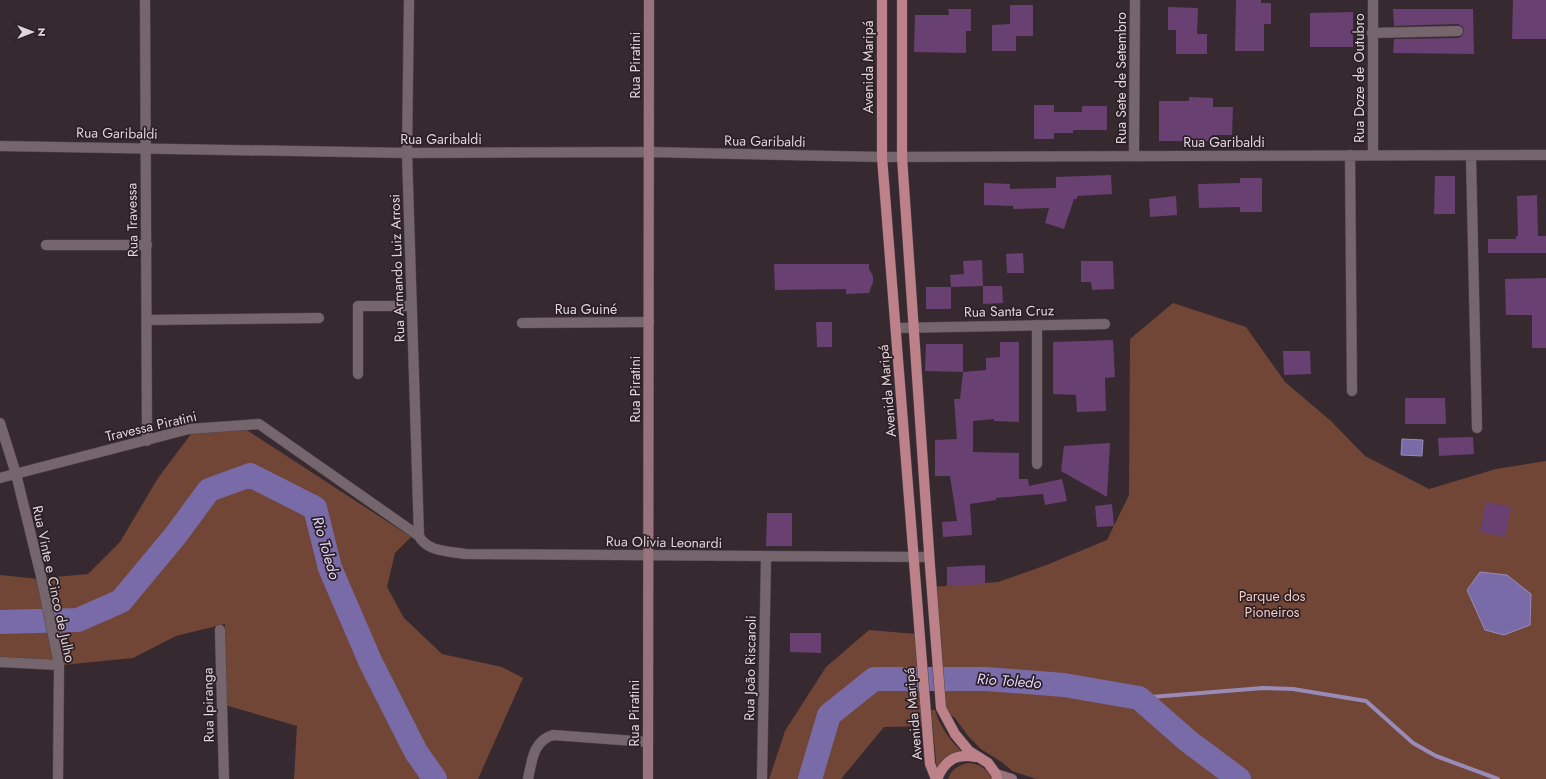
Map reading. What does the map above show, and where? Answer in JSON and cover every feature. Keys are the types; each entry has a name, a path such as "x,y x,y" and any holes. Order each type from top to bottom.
{"main road":[{"name":"Avenida Maripá","path":"882,0 882,157 930,764 936,779"},
{"name":"Avenida Maripá","path":"902,0 902,157 929,558 941,708 955,734 969,751 988,763 997,777"},
{"path":"936,779 947,762 957,757 967,755 978,757"}],"street":[{"name":"Rua Travessa","path":"145,0 147,441"},
{"name":"Rua Armando Luiz Arrosi","path":"409,0 407,153 420,536"},
{"name":"Rua Piratini","path":"648,779 649,0"},
{"name":"Rua Sete de Setembro","path":"1134,156 1135,0"},
{"name":"Rua Doze de Outubro","path":"1373,0 1373,156"},
{"path":"1372,33 1458,31"},
{"name":"Rua Garibaldi","path":"0,146 407,153 649,152 882,157 1546,155"},
{"path":"1350,156 1352,391"},
{"path":"1471,156 1477,428"},
{"path":"46,245 147,245"},
{"path":"358,374 358,306 412,306"},
{"path":"147,320 319,318"},
{"name":"Rua Guiné","path":"522,323 649,322"},
{"name":"Rua Santa Cruz","path":"896,328 1106,324"},
{"path":"1037,325 1037,464"},
{"name":"Rua Vinte e Cinco de Julho","path":"0,423 16,474 45,594 59,665 58,779"},
{"name":"Travessa Piratini","path":"0,478 189,429 259,424 420,536"},
{"name":"Rua Olivia Leonardi","path":"420,536 422,542 429,547 465,554 929,558"},
{"name":"Rua João Riscaroli","path":"762,779 766,557"},
{"name":"Rua Ipiranga","path":"220,630 224,779"},
{"path":"0,662 59,665"},
{"path":"528,779 539,743 546,737 553,735 648,742"},
{"path":"997,777 1012,779"}],"green space":[{"name":"Parque dos Pioneiros","path":"1173,303 1246,327 1285,382 1331,421 1365,456 1429,489 1496,469 1546,461 1546,779 1036,779 1012,771 1003,763 981,749 968,736 955,718 941,708 931,587 998,582 1049,564 1107,540 1129,495 1130,339"},
{"path":"242,427 411,537 395,553 387,587 404,618 442,654 502,667 523,678 478,779 294,779 297,726 225,705 225,624 176,636 133,658 63,665 45,578 88,574 120,542 158,478 191,434"},
{"path":"0,575 39,579 54,663 0,659"},
{"path":"869,630 916,634 924,726 884,727 841,779 769,779 785,731 826,667"},
{"path":"931,710 935,710 946,732 962,752 937,771"},
{"path":"969,763 983,768 988,772 992,779 948,779 956,768"}],"shaded area":[{"path":"1402,439 1423,440 1422,456 1401,455"},
{"path":"1480,572 1507,575 1531,594 1530,625 1504,635 1485,630 1467,590"}],"building":[{"path":"1236,0 1261,0 1261,3 1271,3 1271,24 1264,24 1264,51 1235,51"},
{"path":"1513,0 1546,0 1546,39 1512,39"},
{"path":"1010,5 1033,5 1033,36 1016,36 1016,51 992,51 992,25 1010,24"},
{"path":"1168,7 1198,8 1197,34 1207,34 1207,54 1176,54 1176,30 1168,30"},
{"path":"948,9 971,9 971,31 966,31 966,53 914,52 915,15 949,15"},
{"path":"1393,9 1473,9 1474,54 1393,53 1394,39 1458,38 1462,36 1464,31 1463,27 1458,24 1394,26"},
{"path":"1353,12 1353,47 1310,47 1310,13"},
{"path":"1189,97 1213,98 1213,107 1233,107 1232,135 1212,135 1212,141 1159,141 1159,101 1189,101"},
{"path":"1034,105 1054,105 1054,112 1082,112 1082,106 1107,106 1107,130 1073,130 1073,133 1054,133 1054,139 1034,139"},
{"path":"1111,175 1112,194 1077,196 1077,199 1074,199 1064,229 1045,223 1049,208 1013,209 1013,206 984,205 984,183 1010,184 1010,189 1056,188 1056,177"},
{"path":"1435,176 1455,176 1455,214 1434,214"},
{"path":"1240,178 1262,178 1262,212 1240,212 1240,207 1199,208 1198,184 1240,183"},
{"path":"1537,195 1538,236 1546,236 1546,253 1488,253 1488,239 1516,239 1516,236 1518,236 1517,196"},
{"path":"1176,196 1177,215 1150,217 1149,199"},
{"path":"1023,253 1024,273 1007,273 1006,254"},
{"path":"982,260 983,286 951,287 950,275 964,274 963,261"},
{"path":"1081,261 1113,261 1114,289 1092,290 1091,282 1081,282"},
{"path":"774,264 869,264 869,269 873,276 873,282 869,293 846,294 846,289 775,290"},
{"path":"1546,278 1546,348 1532,348 1532,315 1506,315 1505,279"},
{"path":"983,286 1002,286 1003,303 983,304"},
{"path":"926,287 951,287 951,309 926,309"},
{"path":"816,322 832,322 832,347 817,347"},
{"path":"1113,340 1115,377 1105,378 1106,411 1077,412 1076,395 1053,394 1053,342"},
{"path":"1000,342 1019,342 1019,422 994,421 994,419 973,421 973,452 1019,453 1019,479 1028,479 1029,486 1062,479 1067,501 1045,505 1043,494 996,498 996,500 970,504 972,535 943,537 942,522 957,521 950,476 935,476 935,440 957,439 954,399 960,399 963,372 986,370 986,358 1000,357"},
{"path":"926,344 963,344 963,372 925,371"},
{"path":"1283,351 1310,351 1311,374 1284,375"},
{"path":"1405,398 1445,398 1446,424 1405,424"},
{"path":"1473,437 1474,454 1439,456 1438,438"},
{"path":"1110,443 1107,497 1061,471 1064,446"},
{"path":"1486,502 1511,507 1505,537 1480,532"},
{"path":"1112,504 1114,526 1097,527 1095,506"},
{"path":"767,513 792,513 792,546 766,546"},
{"path":"985,565 985,584 947,586 947,567"},
{"path":"790,633 821,633 821,653 790,652"}],"waterway":[{"name":"Rio Toledo","path":"0,622 78,620 121,601 175,536 209,490 250,475 315,508 330,568 370,661 416,752 435,779"},
{"name":"Rio Toledo","path":"810,779 829,715 874,679 986,679 1064,685 1139,698 1188,741 1239,779"},
{"path":"1139,698 1263,688 1293,689 1366,701 1413,743 1436,756 1498,779"}]}
